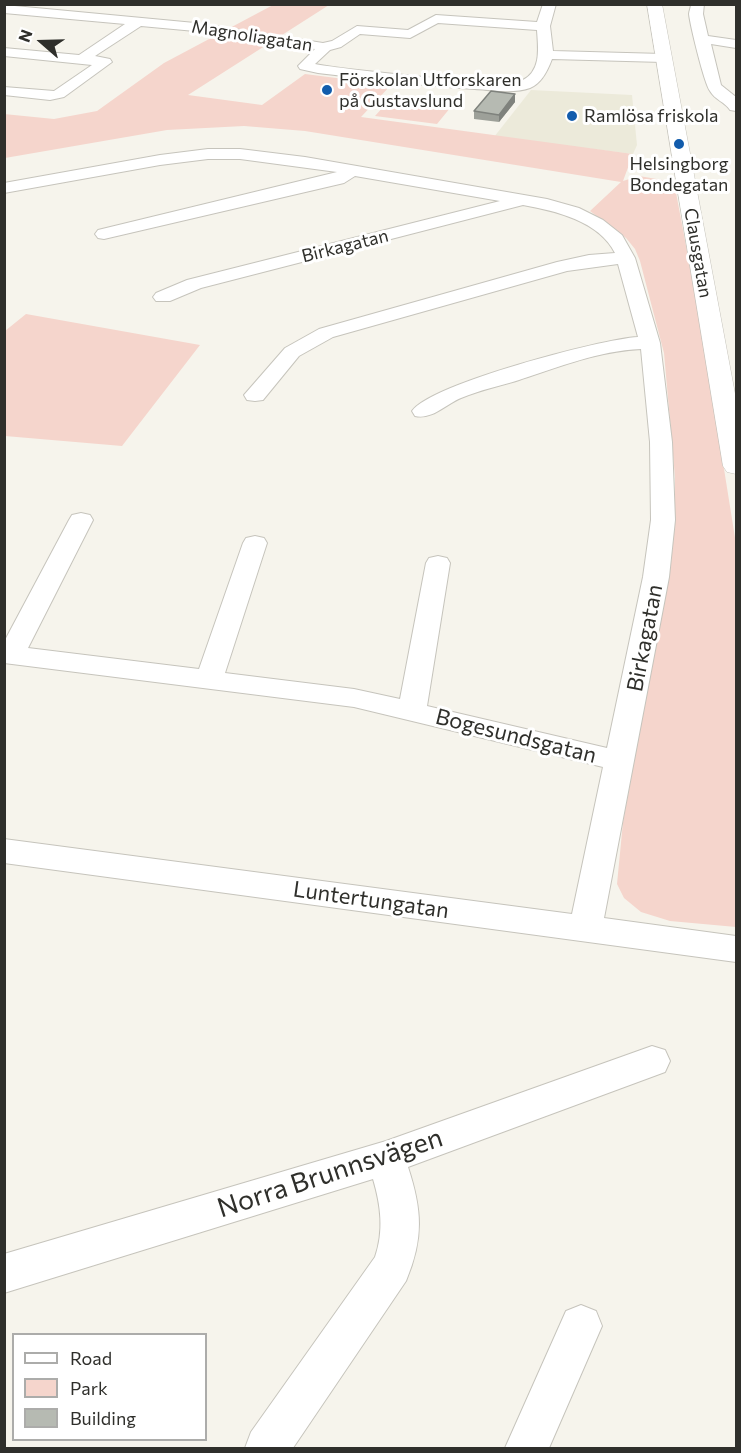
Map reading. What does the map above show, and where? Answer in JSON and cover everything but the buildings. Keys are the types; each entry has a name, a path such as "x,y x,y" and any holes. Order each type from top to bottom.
{"main road":[{"name":"Clausgatan","path":"654,4 736,466"}],"street":[{"path":"550,4 543,26 546,55 663,58"},
{"path":"698,4 696,14 709,69 717,91 735,103 735,106"},
{"name":"Magnoliagatan","path":"4,9 140,21 231,32 322,47 323,50 307,63 307,67 385,78 507,86 530,83 541,70 546,55"},
{"path":"322,47 336,44 357,30 410,34 436,19 543,26"},
{"path":"82,59 140,21"},
{"path":"701,39 736,44"},
{"path":"4,52 105,62 55,95 4,91"},
{"path":"709,69 729,72"},
{"name":"Birkagatan","path":"5,191 160,160 208,154 260,155 564,208 597,224 616,239 626,258 650,343 661,442 663,520 650,616 586,928"},
{"path":"104,234 338,179 352,170"},
{"name":"Birkagatan","path":"163,297 194,284 528,200"},
{"path":"255,395 292,352 326,333 564,266 626,258"},
{"path":"423,411 445,396 591,351 625,344 650,343"},
{"name":"Bogesundsgatan","path":"81,520 8,655 336,695 620,761"},
{"path":"209,679 255,543"},
{"name":"Bogesundsgatan","path":"412,711 438,563"},
{"name":"Luntertungatan","path":"4,851 736,949"},
{"name":"Norra Brunnsvägen","path":"4,1275 386,1158 652,1061"},
{"path":"267,1449 392,1267 400,1244 402,1221 398,1196 386,1158"},
{"path":"527,1449 581,1326"}],"shaded area":[{"name":"Ramlösa friskola","path":"531,90 632,95 637,145 633,154 494,137"}],"green space":[{"path":"273,5 329,5 188,95 262,105 305,74 391,85 361,117 633,154 623,181 639,176 674,182 701,325 736,544 736,927 670,921 641,912 624,898 617,884 623,822 671,563 675,523 675,477 664,353 640,261 635,249 626,238 590,211 621,182 305,131 244,126 167,130 5,158 4,114 54,119 97,111 164,63"},
{"path":"394,95 455,102 437,124 375,116"},
{"path":"26,314 200,345 122,446 5,436 5,331"}],"place":[{"name":"Förskolan Utforskaren på Gustavslund","path":"327,90"},
{"name":"Ramlösa friskola","path":"572,116"},
{"name":"Helsingborg Bondegatan","path":"679,144"}]}
